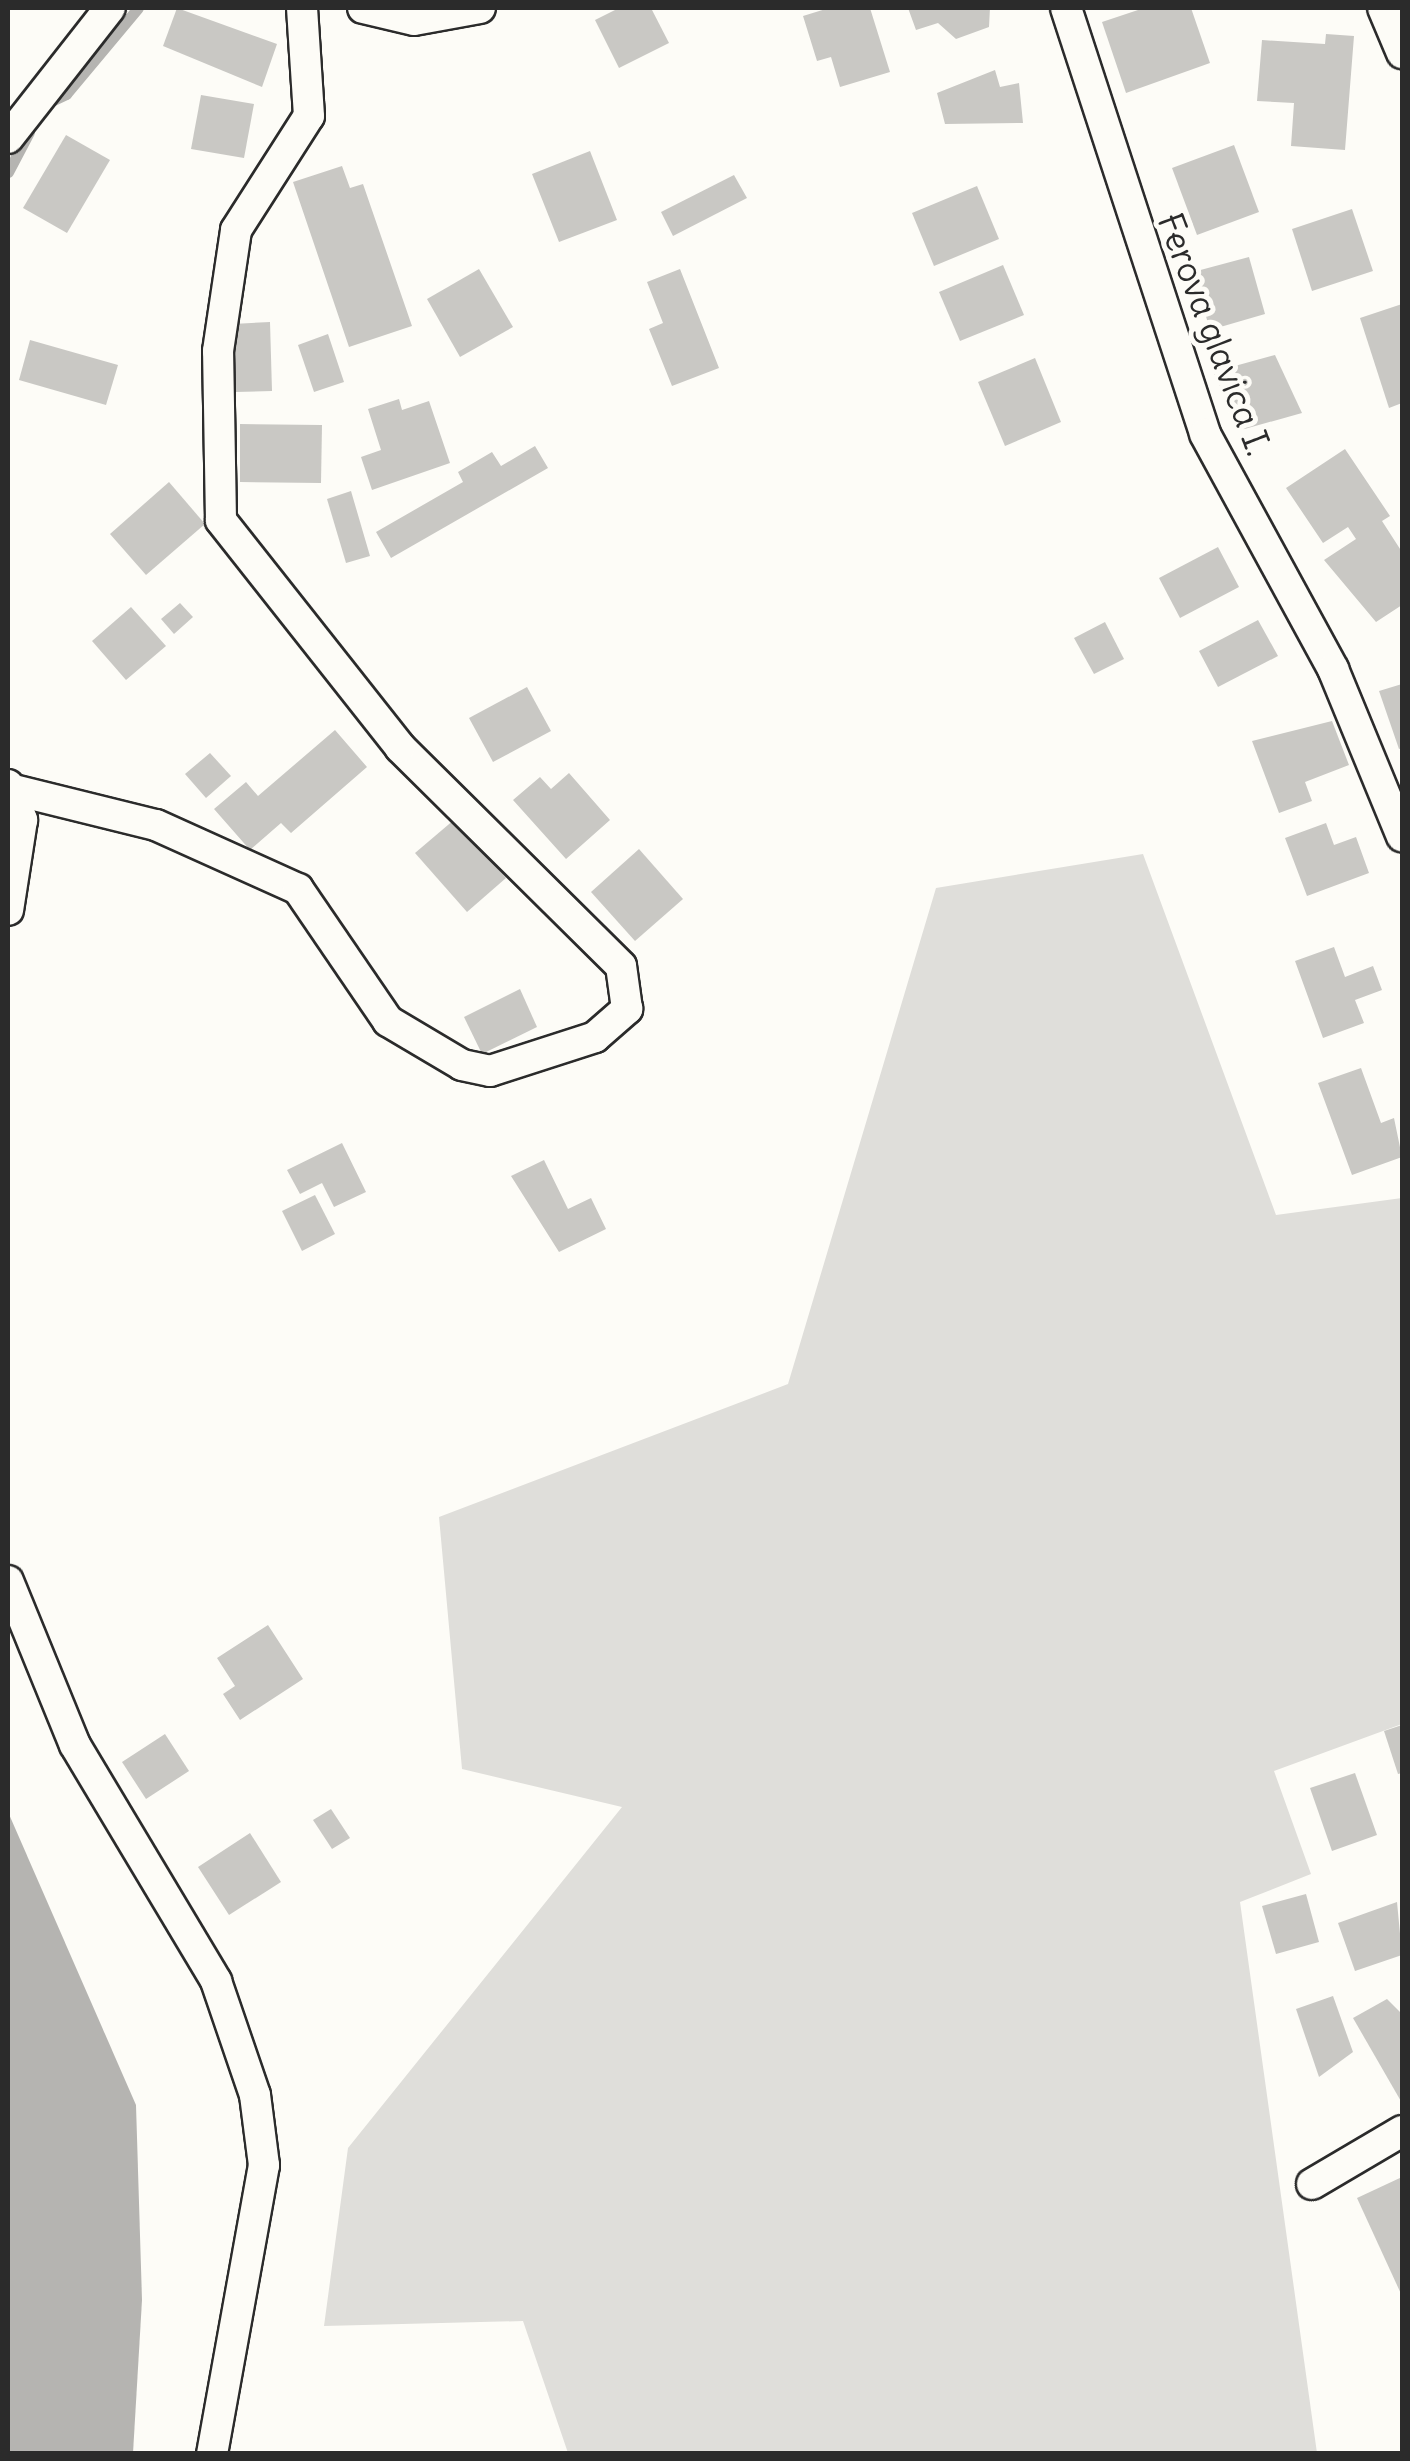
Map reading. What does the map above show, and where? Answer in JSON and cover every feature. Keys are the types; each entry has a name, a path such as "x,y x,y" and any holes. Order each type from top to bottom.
{"street":[{"path":"8,138 110,8"},
{"path":"9,787 156,825 298,889 388,1021 462,1065 490,1070 595,1038 626,1009 620,966 400,747 221,520 218,351 236,230 309,116 302,8"},
{"path":"363,8 414,20 480,8"},
{"name":"Ferova glavica I.","path":"1066,8 1205,434 1333,669 1402,836"},
{"path":"1382,8 1402,54"},
{"path":"8,910 22,820 9,787"},
{"path":"8,1581 75,1745 216,1981 255,2095 264,2165 212,2454"},
{"path":"1312,2184 1402,2131"}],"shaded area":[{"path":"1143,854 1276,1215 1402,1198 1402,1724 1274,1771 1311,1874 1240,1902 1317,2453 568,2453 523,2321 324,2326 348,2148 622,1807 462,1769 439,1517 788,1384 936,888"},
{"path":"8,1812 136,2105 142,2300 133,2453 8,2453"}],"building":[{"path":"177,8 277,44 262,87 163,46"},
{"path":"619,8 651,8 669,43 619,68 595,20"},
{"path":"829,8 870,8 890,72 840,87 831,57 817,61 803,16"},
{"path":"908,8 990,8 989,27 956,39 938,23 916,30"},
{"path":"1144,8 1191,8 1210,63 1126,93 1102,22"},
{"path":"1326,34 1354,36 1345,150 1291,146 1294,103 1257,101 1262,40 1325,44"},
{"path":"995,70 1000,87 1019,83 1023,123 945,124 937,93"},
{"path":"201,95 254,104 244,158 191,149"},
{"path":"66,135 110,160 67,233 23,208"},
{"path":"1234,145 1259,212 1197,235 1172,168"},
{"path":"590,151 617,220 559,242 532,174"},
{"path":"342,166 350,188 363,184 412,326 349,347 293,182"},
{"path":"734,175 747,198 673,236 661,212"},
{"path":"977,186 999,239 934,266 912,213"},
{"path":"1352,209 1373,271 1312,291 1292,229"},
{"path":"1249,257 1265,314 1210,330 1193,272"},
{"path":"1003,265 1024,315 960,341 939,292"},
{"path":"479,269 513,327 460,357 427,299"},
{"path":"680,269 719,368 672,386 649,329 663,323 647,282"},
{"path":"1402,304 1402,403 1389,408 1360,318"},
{"path":"270,322 272,391 235,392 233,324"},
{"path":"328,334 344,382 314,392 298,345"},
{"path":"30,340 118,365 106,405 19,380"},
{"path":"1275,355 1302,413 1241,430 1213,372"},
{"path":"1035,358 1061,422 1005,446 978,382"},
{"path":"399,399 402,410 429,401 450,463 372,490 361,457 381,450 368,409"},
{"path":"240,424 322,425 321,483 240,482"},
{"path":"535,446 548,468 391,558 376,532 463,482 458,472 492,452 501,466"},
{"path":"1345,449 1390,516 1382,521 1402,552 1402,605 1376,622 1324,560 1356,539 1348,527 1323,543 1286,488"},
{"path":"169,482 205,524 146,575 110,534"},
{"path":"351,491 370,556 346,563 327,499"},
{"path":"1218,547 1239,587 1180,618 1159,578"},
{"path":"180,603 193,617 174,634 161,619"},
{"path":"131,607 166,646 126,680 92,641"},
{"path":"1258,620 1278,656 1218,687 1199,651"},
{"path":"1105,622 1124,659 1094,674 1074,638"},
{"path":"1402,684 1402,748 1399,749 1379,691"},
{"path":"527,687 551,731 493,762 469,718"},
{"path":"1332,721 1349,765 1305,782 1312,801 1279,813 1252,741"},
{"path":"335,730 367,767 291,833 281,823 250,850 214,809 246,782 258,796"},
{"path":"210,753 231,776 206,798 185,774"},
{"path":"569,773 610,820 566,859 513,800 540,777 551,789"},
{"path":"455,819 506,878 467,912 415,853"},
{"path":"1326,823 1334,845 1356,837 1369,873 1307,896 1285,838"},
{"path":"639,849 683,899 635,941 591,892"},
{"path":"1334,947 1345,977 1373,966 1382,990 1355,1000 1364,1023 1323,1038 1295,961"},
{"path":"520,989 537,1027 482,1054 464,1017"},
{"path":"1361,1068 1381,1123 1394,1118 1402,1157 1352,1175 1318,1083"},
{"path":"342,1143 366,1192 334,1207 322,1183 300,1194 287,1170"},
{"path":"544,1160 568,1209 591,1198 606,1229 559,1252 511,1176"},
{"path":"315,1195 335,1234 302,1251 282,1211"},
{"path":"268,1625 303,1679 240,1720 223,1694 235,1686 217,1658"},
{"path":"1402,1725 1402,1773 1398,1774 1384,1731"},
{"path":"165,1734 189,1771 146,1799 122,1762"},
{"path":"1355,1773 1377,1835 1332,1851 1310,1788"},
{"path":"331,1809 350,1838 332,1849 313,1820"},
{"path":"250,1833 281,1882 229,1915 198,1867"},
{"path":"1306,1894 1319,1942 1276,1954 1262,1906"},
{"path":"1397,1902 1402,1955 1355,1971 1338,1923"},
{"path":"1333,1996 1353,2052 1319,2077 1296,2009"},
{"path":"1387,1999 1402,2014 1402,2103 1353,2018"},
{"path":"1402,2177 1402,2296 1357,2198"}],"waterway":[{"path":"47,103 66,94 138,8"},
{"path":"8,172 29,132"}]}
